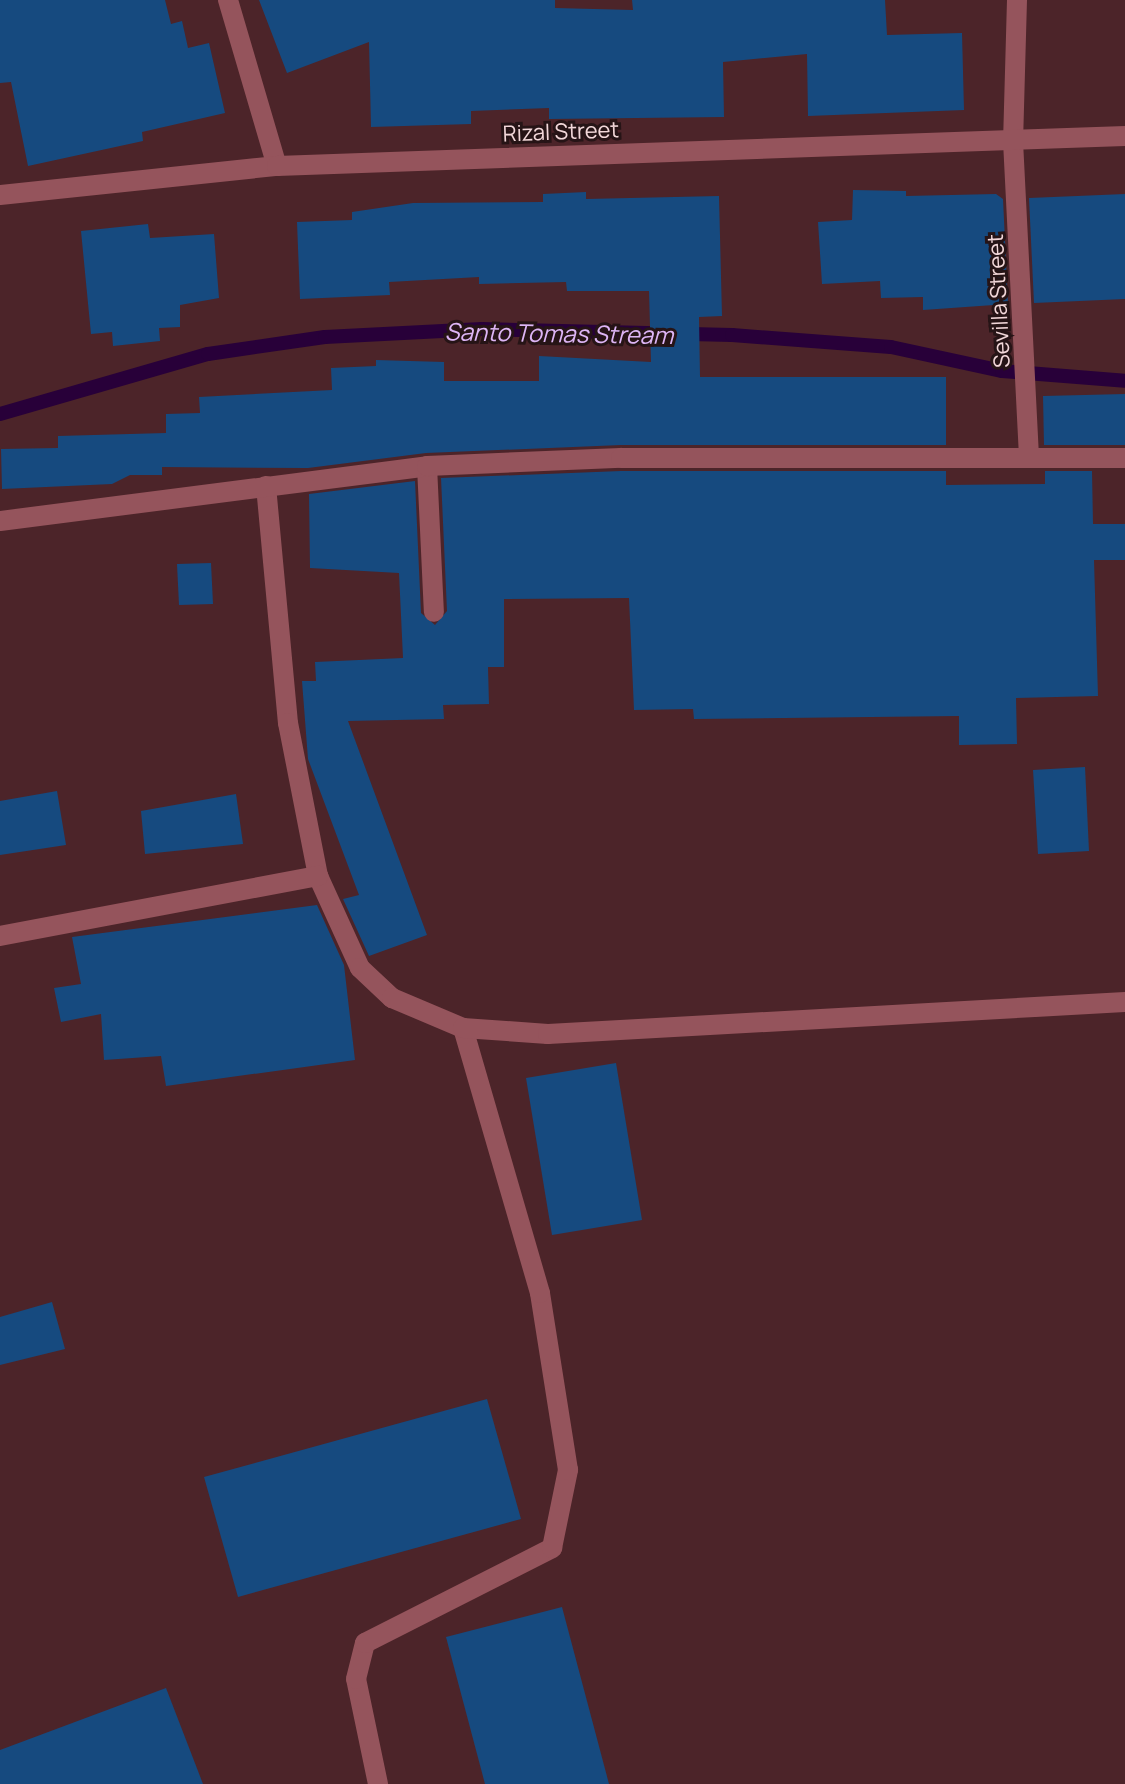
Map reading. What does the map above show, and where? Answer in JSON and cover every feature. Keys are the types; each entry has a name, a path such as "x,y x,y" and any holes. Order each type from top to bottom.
{"street":[{"path":"228,0 277,166"},
{"name":"Sevilla Street","path":"1017,0 1013,141 1025,309 1029,458"},
{"name":"Rizal Street","path":"0,195 277,166 1125,136"},
{"path":"0,521 427,466 621,458 1125,458"},
{"path":"427,466 434,612"},
{"path":"266,486 288,723 318,876 360,968 392,998 463,1028 548,1034 1125,1002"},
{"path":"0,936 318,876"},
{"path":"378,1784 356,1679 365,1643 552,1548 568,1470 540,1293 463,1028"}],"building":[{"path":"0,0 165,0 171,24 182,21 188,48 209,43 225,113 142,132 143,141 28,166 11,82 0,83"},
{"path":"259,0 555,0 555,8 633,10 632,0 885,0 887,35 962,33 964,110 808,116 807,54 723,62 724,117 549,119 549,108 471,111 471,124 371,127 369,42 287,73"},
{"path":"853,190 906,191 906,196 996,194 1003,199 1008,304 923,310 923,297 881,298 880,281 822,284 818,222 852,220"},
{"path":"586,192 586,199 719,196 722,316 699,317 700,377 946,377 946,445 621,445 426,453 308,468 162,467 162,475 130,475 112,484 2,489 1,449 58,448 58,436 166,433 166,414 200,413 199,397 332,390 331,368 376,366 376,360 444,362 444,381 539,381 539,356 651,362 649,291 567,291 566,282 479,284 479,277 389,282 390,295 300,299 297,222 352,220 352,212 413,203 543,202 543,194"},
{"path":"1125,194 1125,299 1034,303 1029,198"},
{"path":"148,224 150,238 214,234 219,298 180,305 180,327 159,328 160,341 113,346 112,332 91,334 81,231"},
{"path":"1125,394 1125,445 1044,445 1043,396"},
{"path":"621,471 946,471 946,485 1045,484 1045,471 1092,471 1093,524 1125,524 1125,560 1094,560 1098,696 1016,698 1017,744 959,745 959,716 694,719 693,709 634,710 629,598 504,599 504,667 488,667 489,704 443,705 444,719 348,721 427,935 369,956 343,899 359,895 308,759 302,681 316,681 315,662 403,658 399,573 310,568 309,494 415,481 421,613 435,625 447,611 441,478"},
{"path":"211,563 213,604 179,605 177,564"},
{"path":"1085,767 1089,851 1038,854 1033,770"},
{"path":"57,791 66,845 0,855 0,801"},
{"path":"236,794 243,844 145,854 141,811"},
{"path":"317,905 344,965 355,1060 166,1086 161,1056 104,1060 101,1014 61,1022 54,988 81,984 72,937"},
{"path":"616,1063 642,1220 552,1235 526,1078"},
{"path":"52,1302 65,1349 0,1365 0,1317"},
{"path":"487,1399 521,1519 238,1597 204,1477"},
{"path":"562,1607 609,1784 485,1784 446,1637"},
{"path":"166,1688 203,1784 0,1784 0,1750"}],"waterway":[{"name":"Santo Tomas Stream","path":"0,414 208,354 325,337 482,329 732,335 891,347 1002,371 1125,381"}]}
